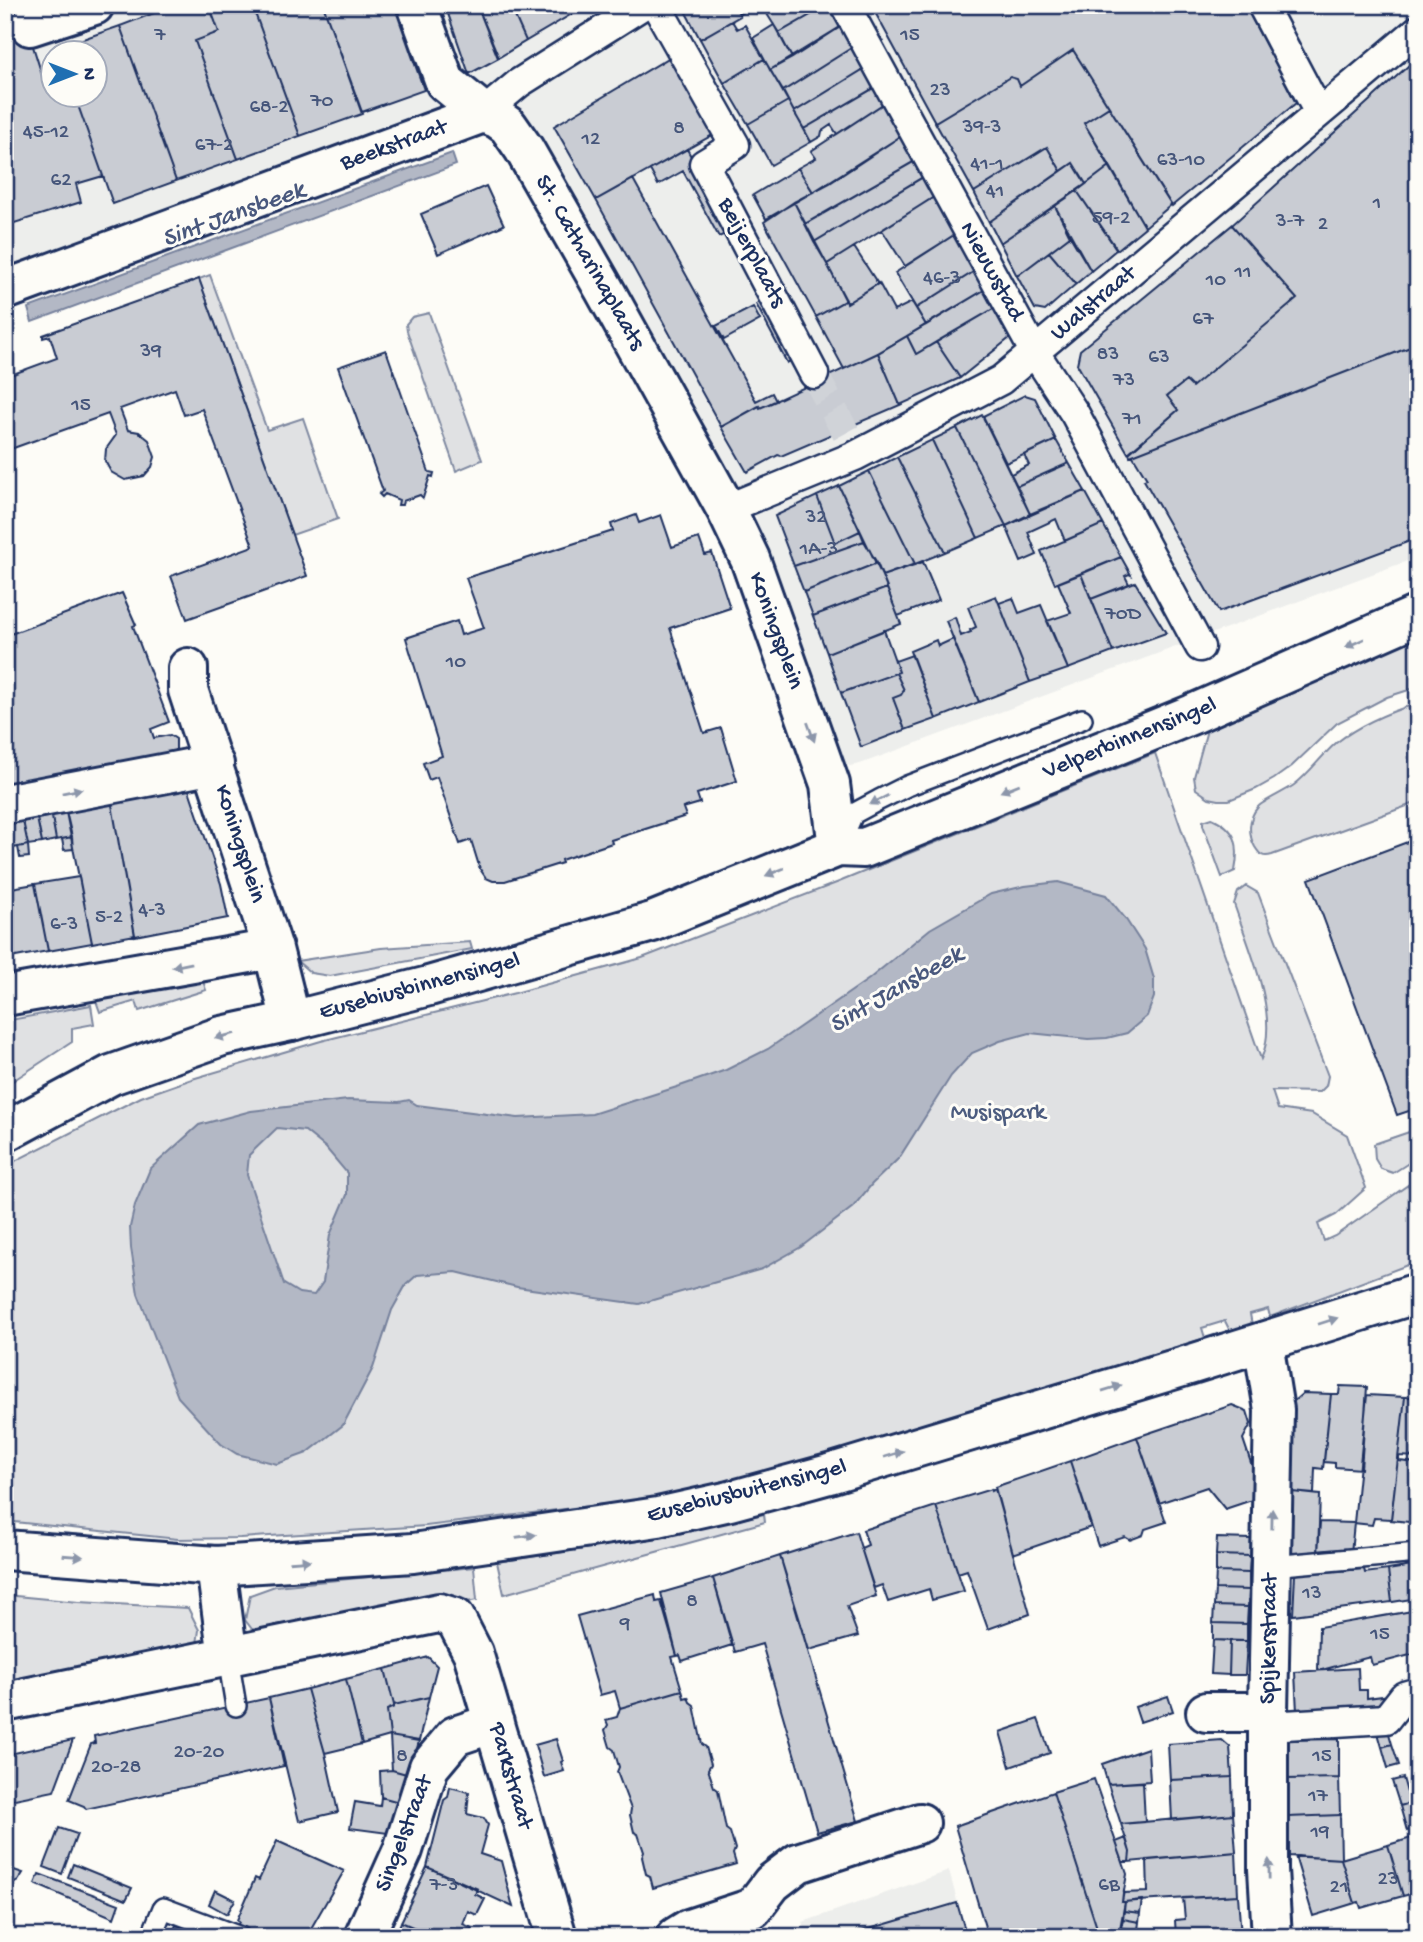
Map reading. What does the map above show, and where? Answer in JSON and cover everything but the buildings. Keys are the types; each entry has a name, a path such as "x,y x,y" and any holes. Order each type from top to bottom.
{"street":[{"path":"30,26 93,5"},
{"name":"St. Catharinaplaats","path":"417,5 445,82 483,113 508,126 524,149 680,426"},
{"name":"Beekstraat","path":"5,290 483,113 519,82 643,5"},
{"name":"Beijerplaats","path":"656,5 735,145 704,164 814,374"},
{"name":"Nieuwstad","path":"845,5 1035,353 1075,414 1200,647"},
{"path":"1262,5 1319,113"},
{"name":"Walstraat","path":"726,509 850,444 1001,380 1418,30"},
{"name":"Koningsplein","path":"680,426 750,559 830,784 838,847"},
{"name":"Velperbinnensingel","path":"838,847 864,848 877,843 1193,714 1418,615"},
{"name":"Koningsplein","path":"188,668 188,690 273,949 291,1021"},
{"path":"5,804 214,764"},
{"name":"Eusebiusbinnensingel","path":"5,1132 111,1075 222,1036 429,986 652,922 838,847"},
{"path":"5,996 273,949"},
{"name":"Eusebiusbuitensingel","path":"5,1550 216,1566 413,1553 658,1517 718,1504 855,1466 1418,1293"},
{"name":"Spijkerstraat","path":"1263,1342 1274,1410 1268,1719 1268,1870 1272,1937"},
{"path":"5,1702 228,1658 216,1566"},
{"name":"Parkstraat","path":"228,1658 439,1613 455,1618 473,1653 557,1937"},
{"path":"1206,1712 1268,1719 1386,1720 1404,1696 1418,1692"},
{"name":"Singelstraat","path":"364,1937 403,1850 429,1768 455,1737 494,1723"},
{"path":"676,1937 689,1929 752,1908 772,1883 798,1863 920,1823"}],"lane":[{"path":"838,847 853,814 879,800 907,786 1082,719"},
{"path":"1271,1566 1418,1553"},
{"path":"228,1658 236,1706"},
{"path":"151,1937 163,1908 240,1937"}],"shaded area":[{"path":"5,5 1418,5 1418,557 860,764 850,766 842,763 754,524 757,518 721,469 521,113 503,99 5,272"},
{"path":"949,1871 967,1937 807,1937 803,1922"}],"green space":[{"path":"210,275 267,430 303,418 338,519 292,535 199,279"},
{"path":"429,313 482,460 456,471 407,331 406,324 412,317"},
{"path":"1418,634 1418,687 1387,697 1337,723 1292,766 1256,789 1229,800 1219,800 1209,798 1196,789 1194,777 1207,730"},
{"path":"1418,703 1418,802 1272,855 1264,856 1258,852 1250,827 1252,816 1260,805 1294,785 1345,736 1375,719"},
{"name":"Musispark","path":"1155,753 1261,1059 1266,1042 1265,1003 1254,960 1234,904 1238,892 1246,886 1258,893 1328,1076 1326,1086 1320,1092 1272,1091 1278,1109 1312,1114 1347,1135 1366,1188 1336,1215 1318,1224 1324,1241 1418,1178 1418,1261 1270,1317 1268,1309 1250,1314 1252,1325 1230,1331 1225,1321 1202,1328 1205,1338 790,1467 705,1488 638,1500 426,1526 240,1538 178,1539 5,1521 5,1166 141,1097 192,1079 321,1041 642,958 839,882"},
{"path":"1212,818 1227,827 1237,846 1235,871 1222,877 1203,825 1203,821"},
{"path":"470,942 472,949 330,976 311,973 297,961 381,948"},
{"path":"202,978 206,990 139,1011 136,1001 100,1012 95,998"},
{"path":"91,1005 94,1024 72,1028 72,1042 5,1086 5,1021"},
{"path":"1418,1129 1418,1157 1393,1173 1381,1169 1375,1159 1374,1144"},
{"path":"764,1514 765,1522 504,1594 497,1562 650,1539"},
{"path":"474,1567 477,1600 255,1633 245,1620 250,1595 275,1586"},
{"path":"5,1595 188,1608 199,1630 197,1644 5,1682"}],"water":[{"path":"452,153 456,165 32,322 28,308"},
{"name":"Sint Jansbeek","path":"1058,882 1106,895 1145,949 1154,979 1154,997 1147,1016 1127,1033 1107,1038 1088,1039 1030,1033 1000,1041 972,1053 951,1076 899,1158 853,1207 801,1247 762,1269 639,1304 517,1287 456,1272 417,1275 406,1285 392,1310 373,1368 343,1425 307,1453 277,1464 237,1454 221,1444 178,1397 138,1294 130,1227 135,1205 150,1169 199,1125 251,1111 348,1100 409,1100 417,1105 518,1118 592,1114 726,1070 768,1049 869,979 930,929 991,894","holes":["277,1128 305,1131 326,1148 347,1173 347,1195 330,1235 323,1282 314,1295 299,1293 284,1284 247,1175 249,1155"]}],"tunnel":[{"path":"814,374 846,433"}]}
